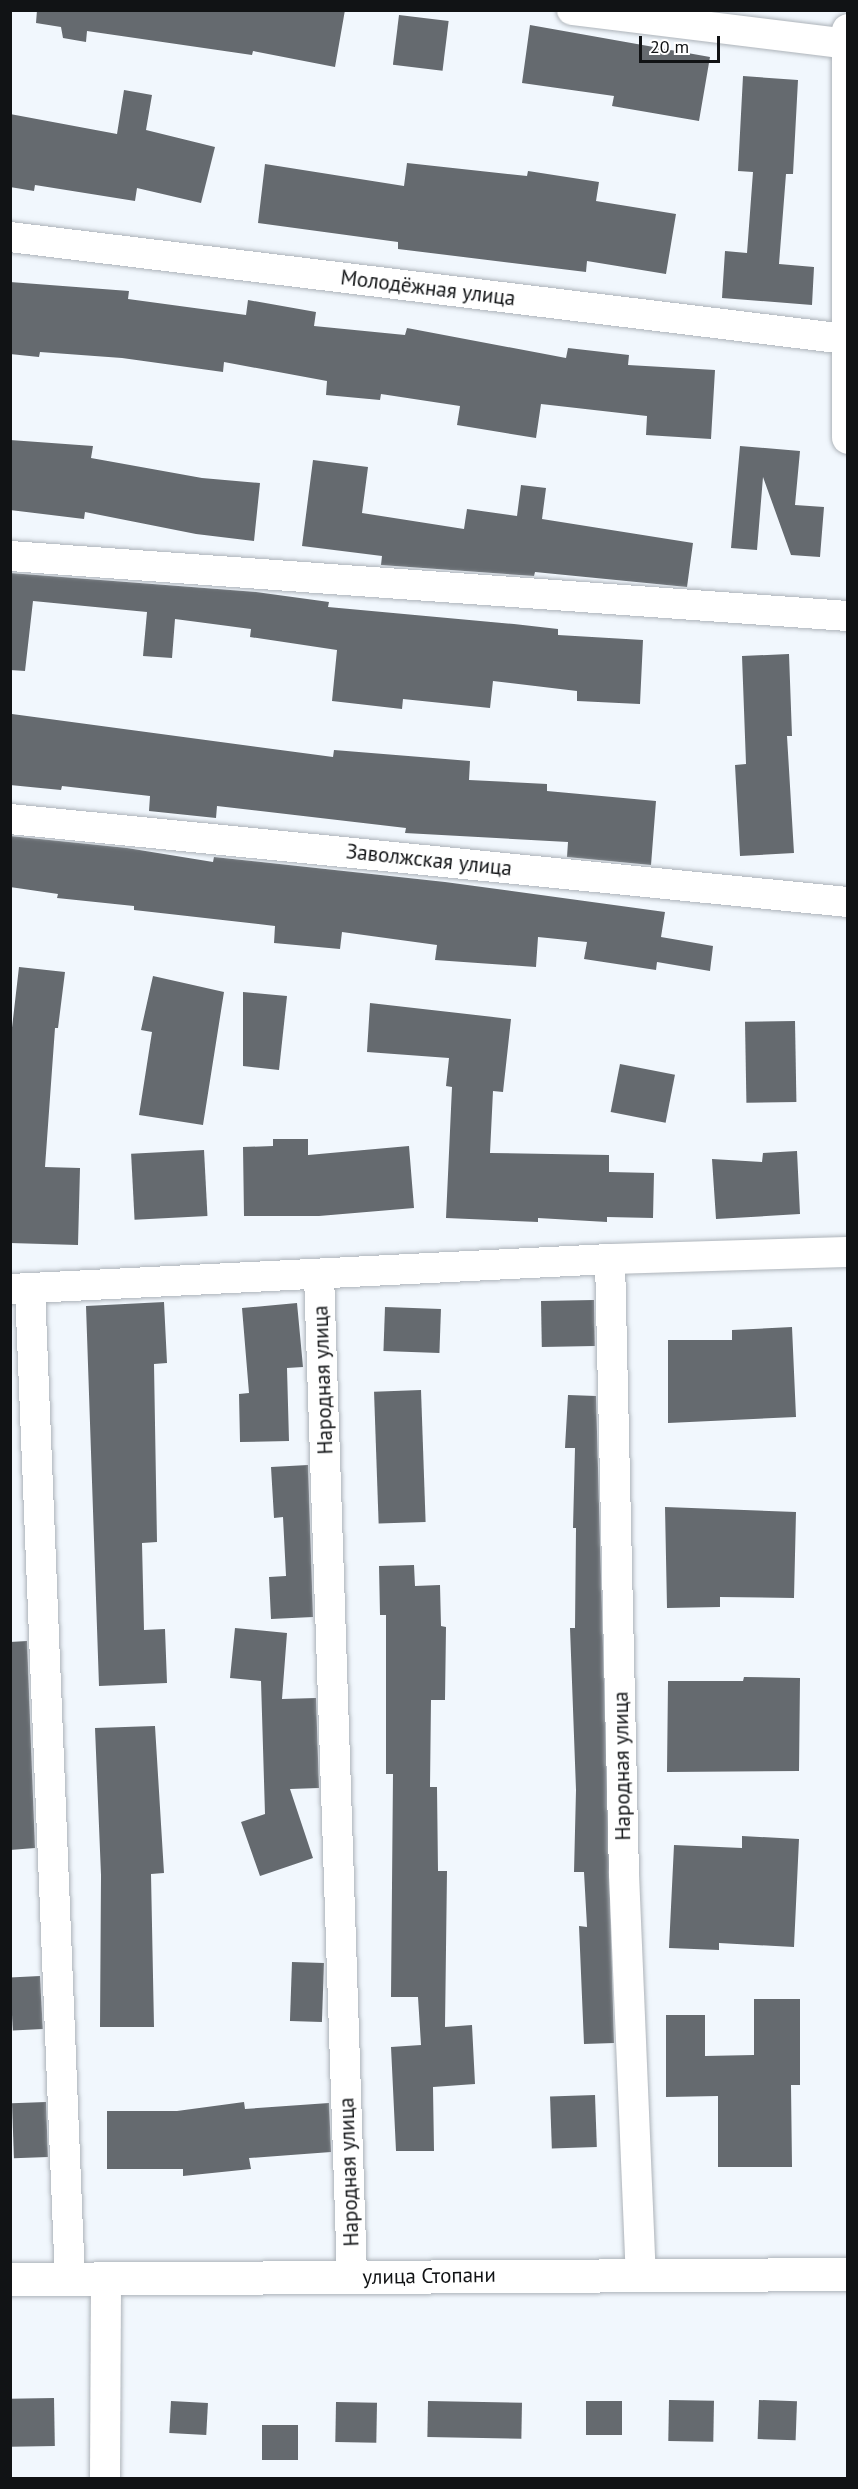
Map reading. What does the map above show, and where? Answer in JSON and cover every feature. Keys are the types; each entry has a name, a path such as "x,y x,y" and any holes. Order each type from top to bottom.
{"street":[{"path":"572,10 847,44"},
{"path":"848,30 846,339 848,437"},
{"name":"Молодёжная улица","path":"10,237 846,339"},
{"path":"10,556 848,616"},
{"name":"Заволжская улица","path":"10,819 848,902"},
{"name":"Народная улица","path":"20,1289 610,1259 848,1252"},
{"name":"Народная улица","path":"610,1259 624,1874 641,2273"},
{"name":"Народная улица","path":"319,1275 352,2277"},
{"path":"20,1289 70,2279"},
{"name":"улица Стопани","path":"10,2279 641,2273 848,2274"},
{"path":"105,2478 106,2278"}],"building":[{"path":"37,10 345,10 335,67 253,51 252,55 87,31 86,42 63,38 61,27 36,23"},
{"path":"399,15 449,21 443,71 393,65"},
{"path":"530,25 710,57 699,121 612,106 614,96 522,83"},
{"path":"743,76 798,80 793,174 786,174 779,264 814,267 812,305 722,298 725,251 747,253 753,172 738,171"},
{"path":"124,90 152,95 146,130 215,147 201,203 137,188 135,201 35,185 34,191 10,187 10,114 117,134"},
{"path":"407,163 527,176 528,171 599,182 596,201 676,214 666,274 587,261 586,272 398,249 398,242 258,223 265,164 404,186"},
{"path":"10,282 129,291 128,299 246,315 248,300 316,312 314,326 405,335 407,328 566,358 568,348 629,355 628,365 715,370 711,439 646,435 647,416 541,404 536,438 457,425 460,406 381,394 380,400 326,395 327,381 224,362 223,372 122,358 40,352 39,357 10,354"},
{"path":"10,440 93,446 91,458 202,478 260,483 254,541 196,534 85,512 84,519 10,510"},
{"path":"740,446 800,451 795,505 824,507 820,557 791,555 763,477 757,550 731,548"},
{"path":"313,460 368,467 362,513 464,529 467,509 517,516 521,485 546,488 542,519 693,543 687,587 535,572 534,576 381,565 382,556 302,546"},
{"path":"10,573 256,592 329,602 328,607 558,629 558,635 643,640 640,704 577,701 577,691 493,681 490,708 403,699 402,709 332,701 337,650 250,637 251,629 175,619 172,658 143,656 147,612 33,601 25,671 10,670"},
{"path":"789,654 792,736 787,736 794,853 740,856 735,765 746,764 742,656"},
{"path":"12,714 333,757 334,750 470,761 469,780 547,784 547,791 656,801 651,865 567,857 568,842 405,833 406,828 217,806 216,818 149,811 150,796 62,786 61,790 10,785"},
{"path":"10,836 127,848 213,862 214,857 445,882 665,912 661,937 713,946 710,971 657,962 656,970 584,959 587,942 538,937 536,967 435,960 437,945 342,932 340,949 274,943 275,926 134,910 134,906 57,898 58,894 10,887"},
{"path":"19,967 65,972 58,1028 55,1028 45,1167 80,1168 78,1245 10,1243 10,1045"},
{"path":"153,976 224,992 203,1125 139,1115 152,1032 141,1030"},
{"path":"243,992 287,996 279,1070 243,1066"},
{"path":"370,1003 511,1019 503,1092 493,1091 490,1153 609,1155 609,1172 654,1173 653,1218 607,1217 607,1222 538,1218 538,1222 446,1218 452,1087 446,1086 449,1058 367,1052"},
{"path":"795,1021 796,1102 746,1103 745,1022"},
{"path":"620,1064 675,1075 666,1123 611,1112"},
{"path":"273,1139 308,1139 308,1155 409,1146 414,1208 319,1216 244,1216 243,1147 273,1146"},
{"path":"204,1150 207,1216 135,1220 131,1154"},
{"path":"797,1151 800,1214 716,1219 712,1159 762,1162 763,1153"},
{"path":"594,1300 595,1346 542,1347 541,1301"},
{"path":"164,1302 167,1363 154,1364 157,1542 142,1543 144,1630 165,1629 167,1683 99,1686 86,1306"},
{"path":"297,1303 303,1367 287,1368 289,1441 240,1442 239,1394 249,1393 242,1308"},
{"path":"385,1307 441,1309 439,1353 383,1351"},
{"path":"792,1327 796,1417 668,1423 668,1340 732,1340 732,1330"},
{"path":"421,1390 426,1522 379,1524 374,1392"},
{"path":"568,1395 596,1396 614,2043 584,2044 579,1926 587,1927 584,1872 574,1872 576,1790 570,1628 575,1628 576,1528 573,1528 575,1448 565,1448"},
{"path":"308,1465 313,1617 271,1619 269,1577 286,1576 283,1517 274,1518 271,1467"},
{"path":"665,1507 796,1512 794,1598 720,1597 720,1607 667,1608"},
{"path":"414,1565 415,1586 440,1585 441,1626 446,1627 445,1700 431,1700 430,1787 437,1787 438,1871 447,1871 445,2027 472,2025 475,2084 433,2087 434,2151 396,2151 391,2047 421,2045 418,1997 391,1997 393,1774 386,1774 386,1615 380,1615 379,1566"},
{"path":"235,1628 287,1633 282,1699 316,1698 319,1788 290,1789 313,1858 260,1876 241,1822 265,1814 261,1681 230,1678"},
{"path":"27,1641 35,1848 10,1850 10,1642"},
{"path":"744,1677 800,1678 799,1771 667,1772 668,1681 743,1681"},
{"path":"155,1726 164,1873 151,1874 154,2027 100,2027 101,1875 95,1728"},
{"path":"742,1836 799,1839 794,1947 719,1943 719,1950 669,1948 674,1845 742,1848"},
{"path":"292,1962 324,1963 322,2022 290,2021"},
{"path":"40,1976 43,2029 13,2030 10,1978"},
{"path":"754,1999 800,1999 800,2085 791,2085 792,2167 718,2167 718,2096 666,2097 666,2015 705,2015 705,2056 754,2055"},
{"path":"595,2095 597,2147 552,2149 550,2097"},
{"path":"46,2102 48,2157 14,2158 12,2103"},
{"path":"244,2102 245,2109 329,2103 331,2152 249,2158 251,2169 183,2176 183,2169 107,2169 107,2111 177,2111"},
{"path":"54,2398 55,2446 11,2447 10,2399"},
{"path":"669,2400 714,2401 713,2442 668,2441"},
{"path":"759,2400 797,2401 796,2440 758,2439"},
{"path":"171,2401 208,2403 206,2435 169,2433"},
{"path":"428,2401 522,2403 521,2439 427,2437"},
{"path":"586,2401 622,2401 622,2435 586,2435"},
{"path":"336,2402 377,2403 376,2443 335,2442"},
{"path":"262,2425 298,2425 298,2460 262,2460"}]}
